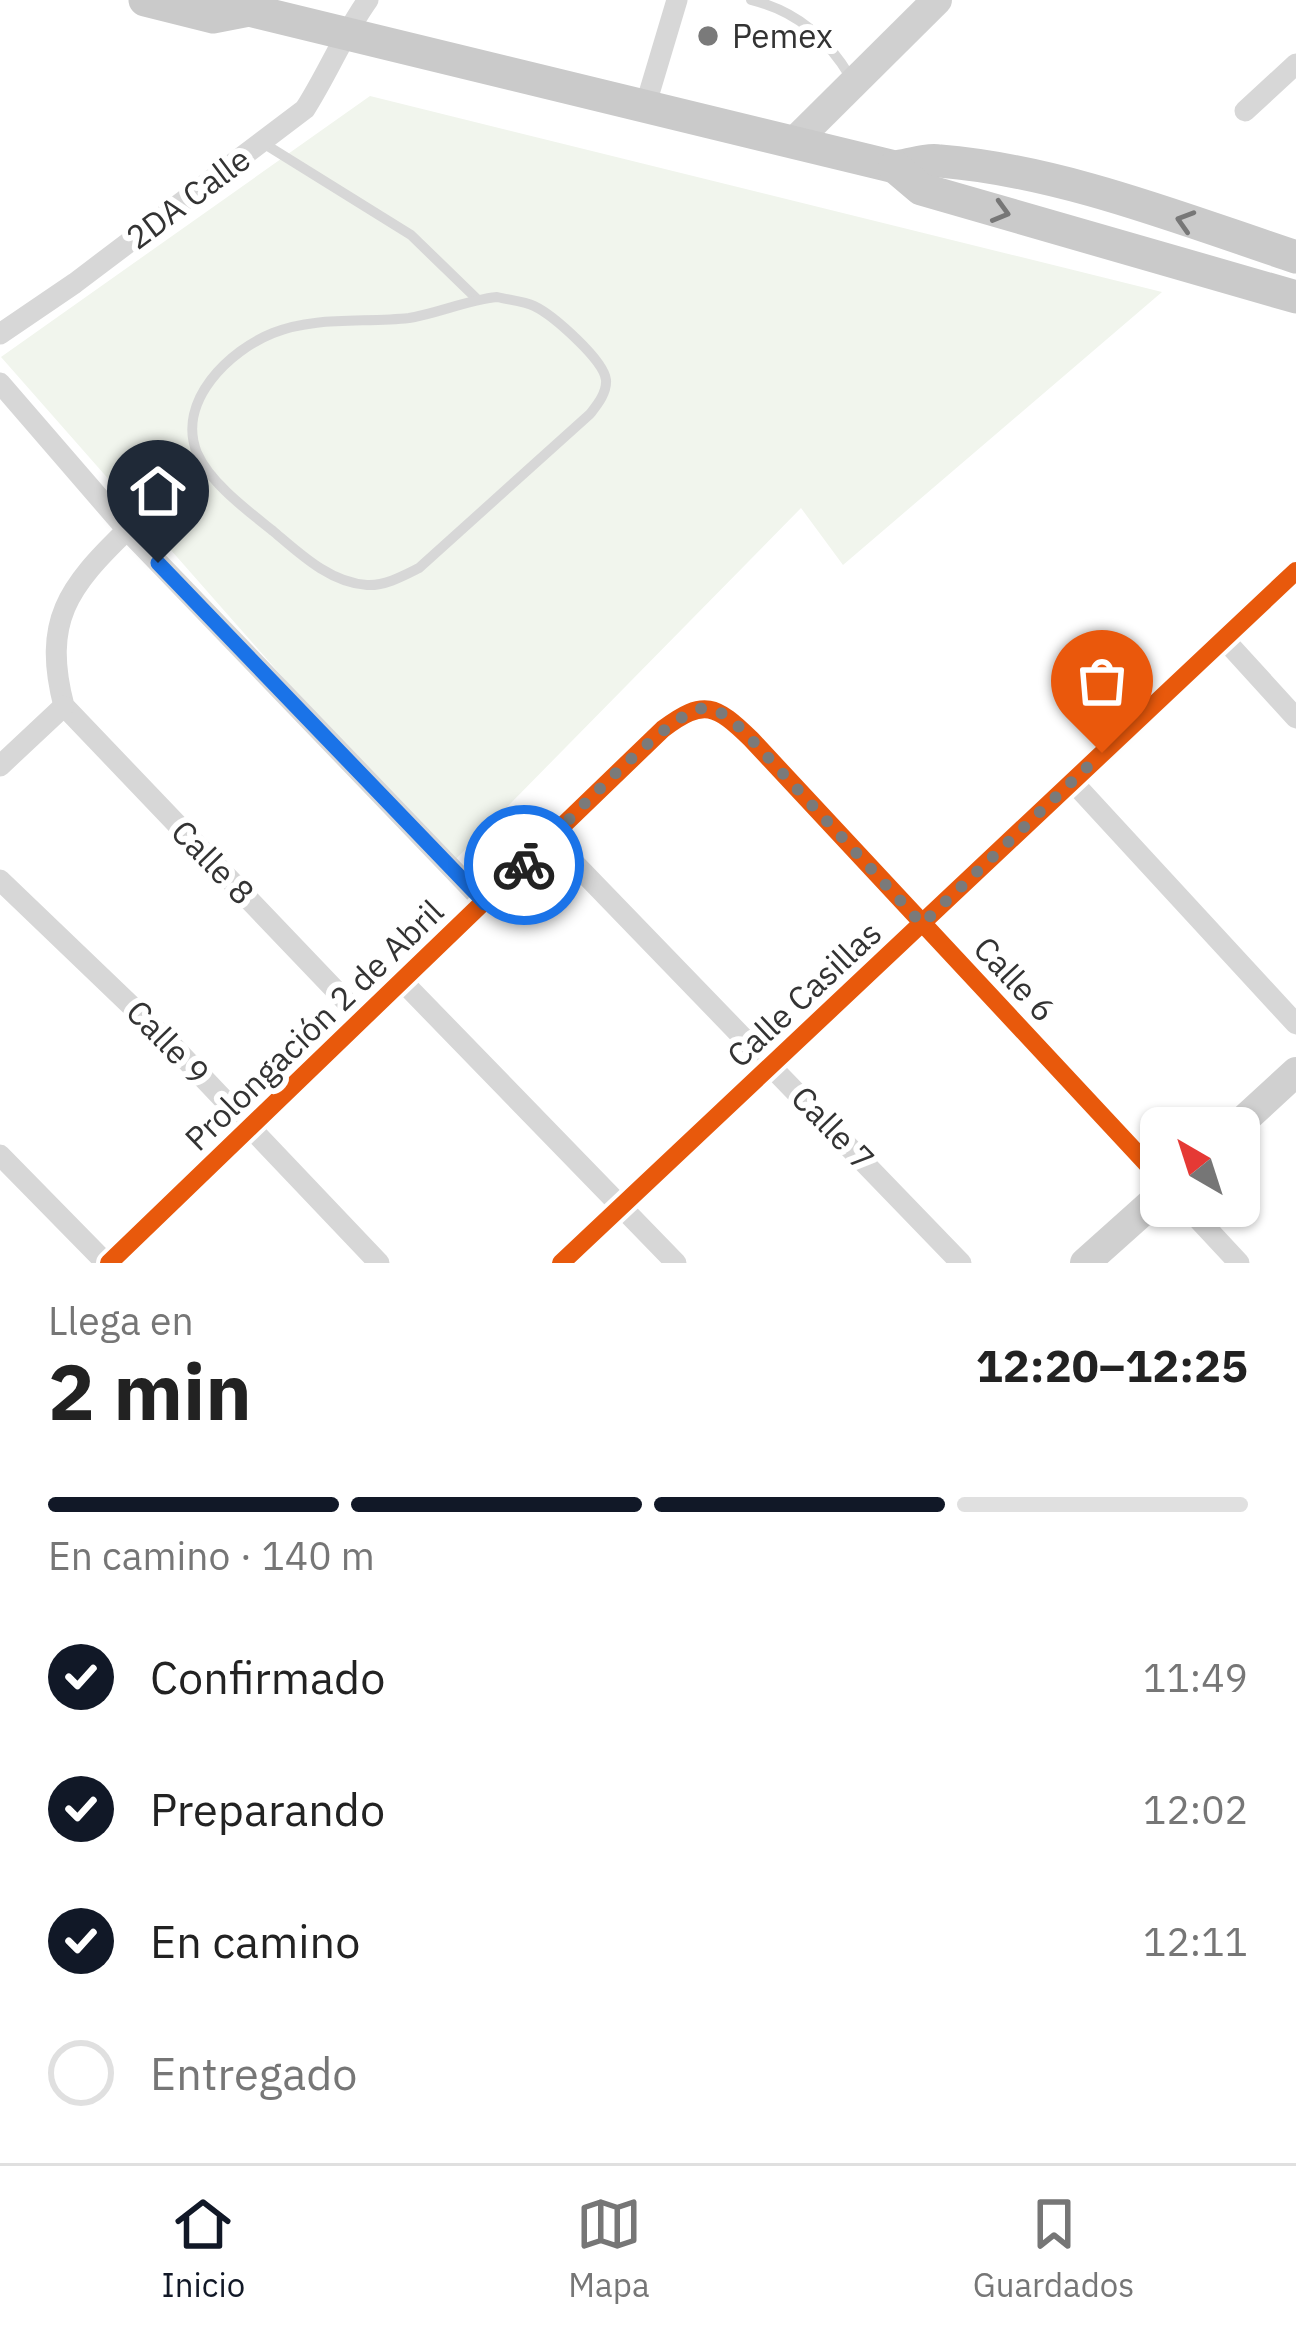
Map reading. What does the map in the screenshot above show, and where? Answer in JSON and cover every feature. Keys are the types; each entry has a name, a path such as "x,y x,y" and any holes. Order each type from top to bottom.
{"main road":[{"path":"145,0 213,17 244,5 344,34 895,167 935,160 1024,176 1296,257"},
{"path":"793,143 937,0"},
{"path":"895,167 921,189 1296,297"},
{"path":"1258,1107 1296,1072"},
{"path":"1085,1263 1140,1214"}],"street":[{"name":"2DA Calle","path":"0,334 304,109 368,0"},
{"path":"645,107 677,0"},
{"path":"1245,111 1296,64"},
{"path":"0,383 127,530 485,903"},
{"path":"0,766 64,706 56,675 56,624 67,596 127,530"},
{"name":"Calle Casillas","path":"561,1263 1296,571"},
{"path":"1224,639 1296,718"},
{"name":"Calle 8","path":"64,706 362,1018"},
{"name":"Calle 6","path":"663,728 690,709 709,708 728,717 1140,1157"},
{"name":"Prolongación 2 de Abril","path":"108,1263 663,728"},
{"path":"1072,781 1296,1024"},
{"name":"Calle 7","path":"551,839 962,1263"},
{"name":"Calle 9","path":"0,882 140,1013 379,1263"},
{"path":"403,982 676,1263"},
{"path":"0,1155 108,1263"},
{"path":"1206,1227 1239,1263"}],"lane":[{"path":"751,0 794,14 813,29 852,81"},
{"path":"261,142 411,235 477,299 532,304 554,319 598,364 606,380 603,396 590,414 418,568 367,585 338,578 308,561 252,514 197,453 193,427 198,396 226,363 270,334 301,325 406,318 477,299"}],"shaded area":[{"path":"370,96 1162,292 843,565 801,508 449,866 1,357"}],"cycle path":[{"path":"561,1263 1296,571"},
{"path":"109,1263 663,729 700,710 719,713 751,739 1140,1156"}],"way so far":[{"path":"524,865 663,728 690,709 709,708 728,717 751,739 922,924 1102,753"}],"place":[{"name":"Pemex","path":"708,36"}],"route":[{"path":"158,563 485,903 524,865"}]}
